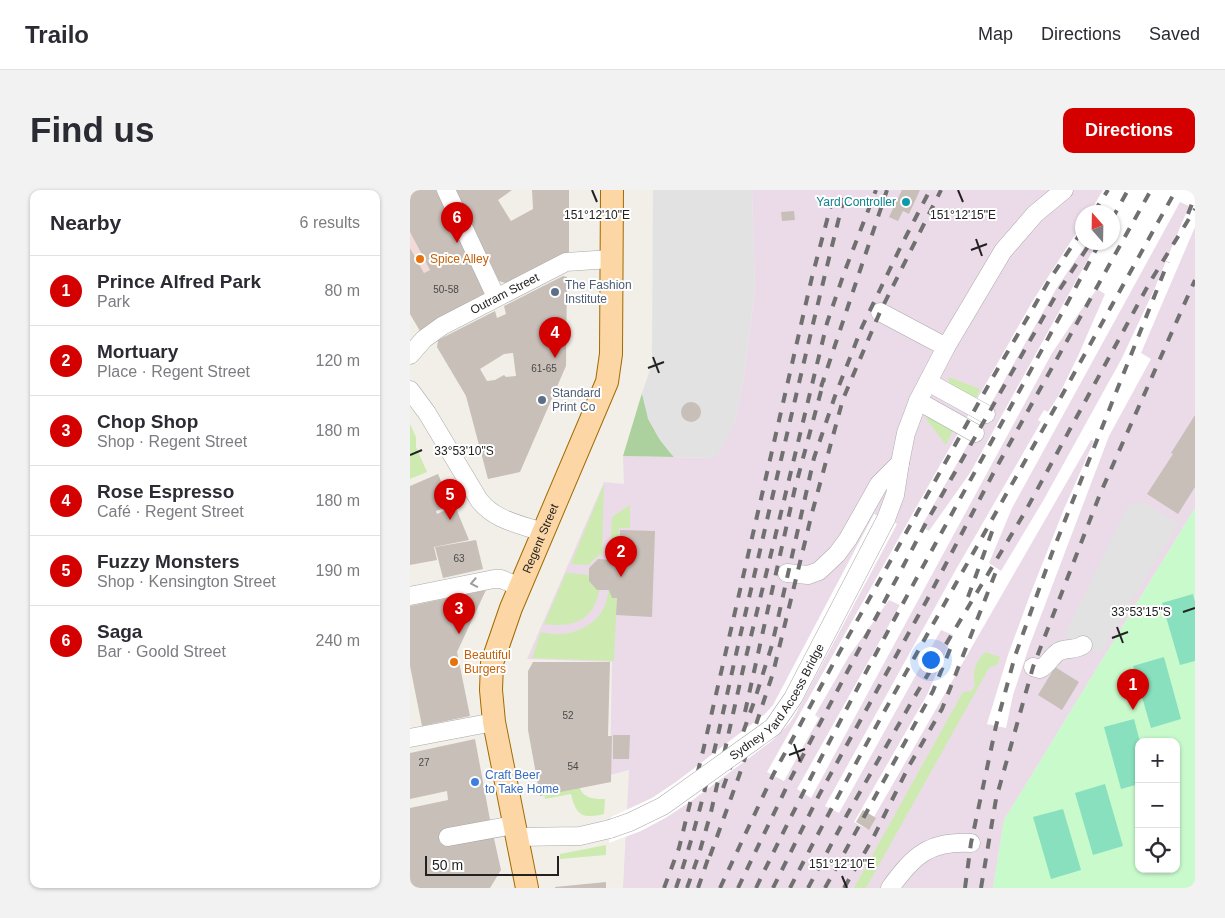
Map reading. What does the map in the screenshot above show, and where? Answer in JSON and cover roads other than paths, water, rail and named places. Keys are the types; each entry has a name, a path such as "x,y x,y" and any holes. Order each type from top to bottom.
{"main road":[{"name":"Regent Street","path":"525,885 494,722 491,690 492,662 511,608 542,532 607,382 611,354 612,190"}],"street":[{"path":"446,190 496,297"},
{"name":"Sydney Yard Access Bridge","path":"448,837 515,831 580,836 610,830 664,806 773,728 793,698 886,519 895,495 906,433 918,401 946,347 1004,252 1035,214 1064,190"},
{"name":"Outram Street","path":"413,345 438,328 566,262 611,259"},
{"path":"880,312 946,347"},
{"path":"928,382 986,414"},
{"path":"410,390 427,413 479,500 487,510 501,518 542,532"},
{"path":"918,401 975,433"},
{"path":"787,573 808,575 819,571 848,539 879,484 900,463"},
{"path":"410,596 494,579 501,579 520,587"},
{"path":"1034,667 1040,669 1058,652 1076,649 1082,645"},
{"path":"410,738 494,722"},
{"path":"890,888 906,866 920,854 935,847 956,842 971,843"}],"railway":[{"path":"664,888 679,848 703,751 812,277 835,190"},
{"path":"676,888 696,824 712,759 846,190"},
{"path":"687,888 711,812 744,665 827,323 876,190"},
{"path":"821,387 887,190"},
{"path":"723,788 772,645 814,458 835,396 862,327 930,190"},
{"path":"710,856 773,673 812,513 843,399 880,312 941,190"},
{"path":"1098,205 1108,190"},
{"path":"1120,205 1128,190"},
{"path":"773,888 818,797 927,600 995,470 1151,190"},
{"path":"790,888 897,688 1176,190"},
{"path":"1188,214 1195,196"},
{"path":"808,888 848,813 915,696 1025,512 1150,282 1195,209"},
{"path":"720,888 773,775 839,653 993,377 1050,279 1075,242"},
{"path":"738,888 790,780 926,523 1056,295 1086,250"},
{"path":"756,888 796,806 881,644 1096,250"},
{"path":"965,888 971,843 996,726 1015,656 1052,553 1168,262"},
{"path":"981,888 996,799 1033,667 1100,494 1195,280"},
{"path":"745,712 795,488 824,380"},
{"path":"968,597 993,529"},
{"path":"844,888 873,838 909,766 942,709 997,569"},
{"path":"825,888 933,691 953,642"},
{"path":"698,888 711,850"}],"place":[{"name":"Yard Controller","path":"906,202"},
{"name":"Saga","path":"457,243"},
{"name":"Spice Alley","path":"420,259"},
{"name":"The Fashion Institute","path":"555,292"},
{"name":"Rose Espresso","path":"555,358"},
{"name":"Standard Print Co","path":"542,400"},
{"name":"Fuzzy Monsters","path":"450,520"},
{"name":"Mortuary","path":"621,577"},
{"name":"Chop Shop","path":"459,634"},
{"name":"Beautiful Burgers","path":"454,662"},
{"name":"Prince Alfred Park","path":"1133,710"},
{"name":"Craft Beer to Take Home","path":"475,782"}]}
